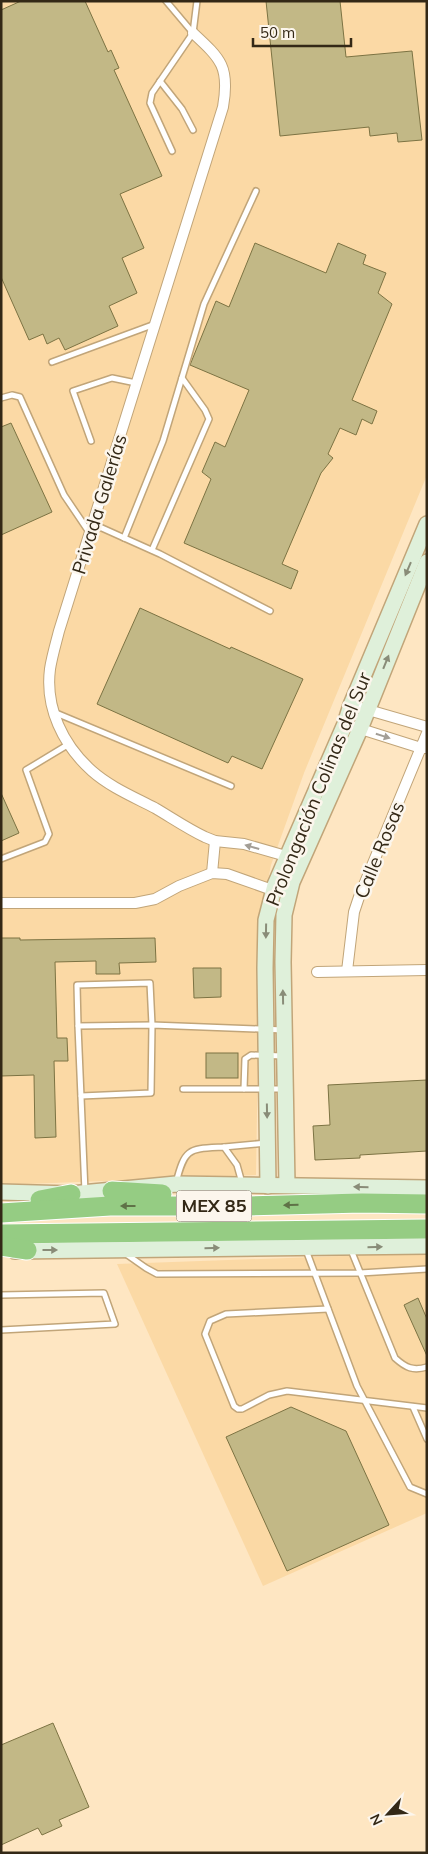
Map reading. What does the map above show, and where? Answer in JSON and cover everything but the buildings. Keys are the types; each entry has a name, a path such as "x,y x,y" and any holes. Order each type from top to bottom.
{"highway":[{"path":"112,1191 225,1197 249,1206"},
{"path":"362,1203 372,1198 427,1192"},
{"name":"MEX 85","path":"1,1213 81,1198 249,1206 362,1203 427,1204"},
{"path":"1,1207 81,1198"},
{"name":"MEX 85","path":"1,1234 427,1229"},
{"path":"1,1246 28,1250"}],"street":[{"name":"Privada Galerías","path":"193,33 212,51 222,64 227,86 224,107 91,529 52,661 49,686 53,712 68,744 93,772 120,790 193,831 215,841 244,844 302,861"},
{"name":"Prolongación Colinas del Sur","path":"268,1186 266,920 273,891 345,724 351,705 427,524"},
{"name":"Prolongación Colinas del Sur","path":"287,1185 284,1056 284,915 292,882 360,729 427,562"},
{"path":"351,705 427,727"},
{"path":"345,724 424,748"},
{"name":"Calle Rosas","path":"347,971 352,930 359,897 424,748 427,733"},
{"path":"212,873 215,841"},
{"path":"1,904 135,903 154,899 179,886 212,873 227,874 273,891 290,894"},
{"path":"317,972 427,970"},
{"path":"1,1192 81,1198 112,1191 176,1184 427,1188"},
{"path":"1,1251 427,1246"}],"lane":[{"path":"166,1 193,33"},
{"path":"172,151 150,103 152,92 193,33 197,1"},
{"path":"160,81 182,109 192,130"},
{"path":"124,538 163,441 204,304 256,191"},
{"path":"52,362 155,324"},
{"path":"91,441 73,391 112,378 137,383"},
{"path":"152,550 209,419 205,410 182,378"},
{"path":"1,398 12,395 20,397 64,495 91,529 124,538 152,550 270,611"},
{"path":"53,712 232,786"},
{"path":"1,859 44,842 49,834 26,770 68,744"},
{"path":"81,1198 82,1096 77,985 150,983 152,1025 151,1093 82,1096"},
{"path":"78,1026 152,1025 284,1030"},
{"path":"244,1089 245,1059 252,1056 284,1056"},
{"path":"183,1089 285,1089"},
{"path":"176,1184 181,1164 188,1154 196,1149 267,1143"},
{"path":"224,1147 237,1165 242,1184"},
{"path":"305,1247 357,1386 410,1487 427,1494"},
{"path":"350,1247 395,1358 404,1367 416,1370 427,1367"},
{"path":"119,1249 157,1274 360,1273 427,1269"},
{"path":"1,1295 104,1293 115,1324 1,1330"},
{"path":"328,1309 226,1314 210,1321 205,1334 234,1406 242,1409 269,1395 287,1391 427,1408"},
{"path":"413,1406 427,1439"}],"shaded area":[{"path":"1,1 427,1 427,475 304,773 271,865 260,922 256,1175 1,1185"},
{"path":"427,1253 427,1513 263,1586 117,1264"}]}
